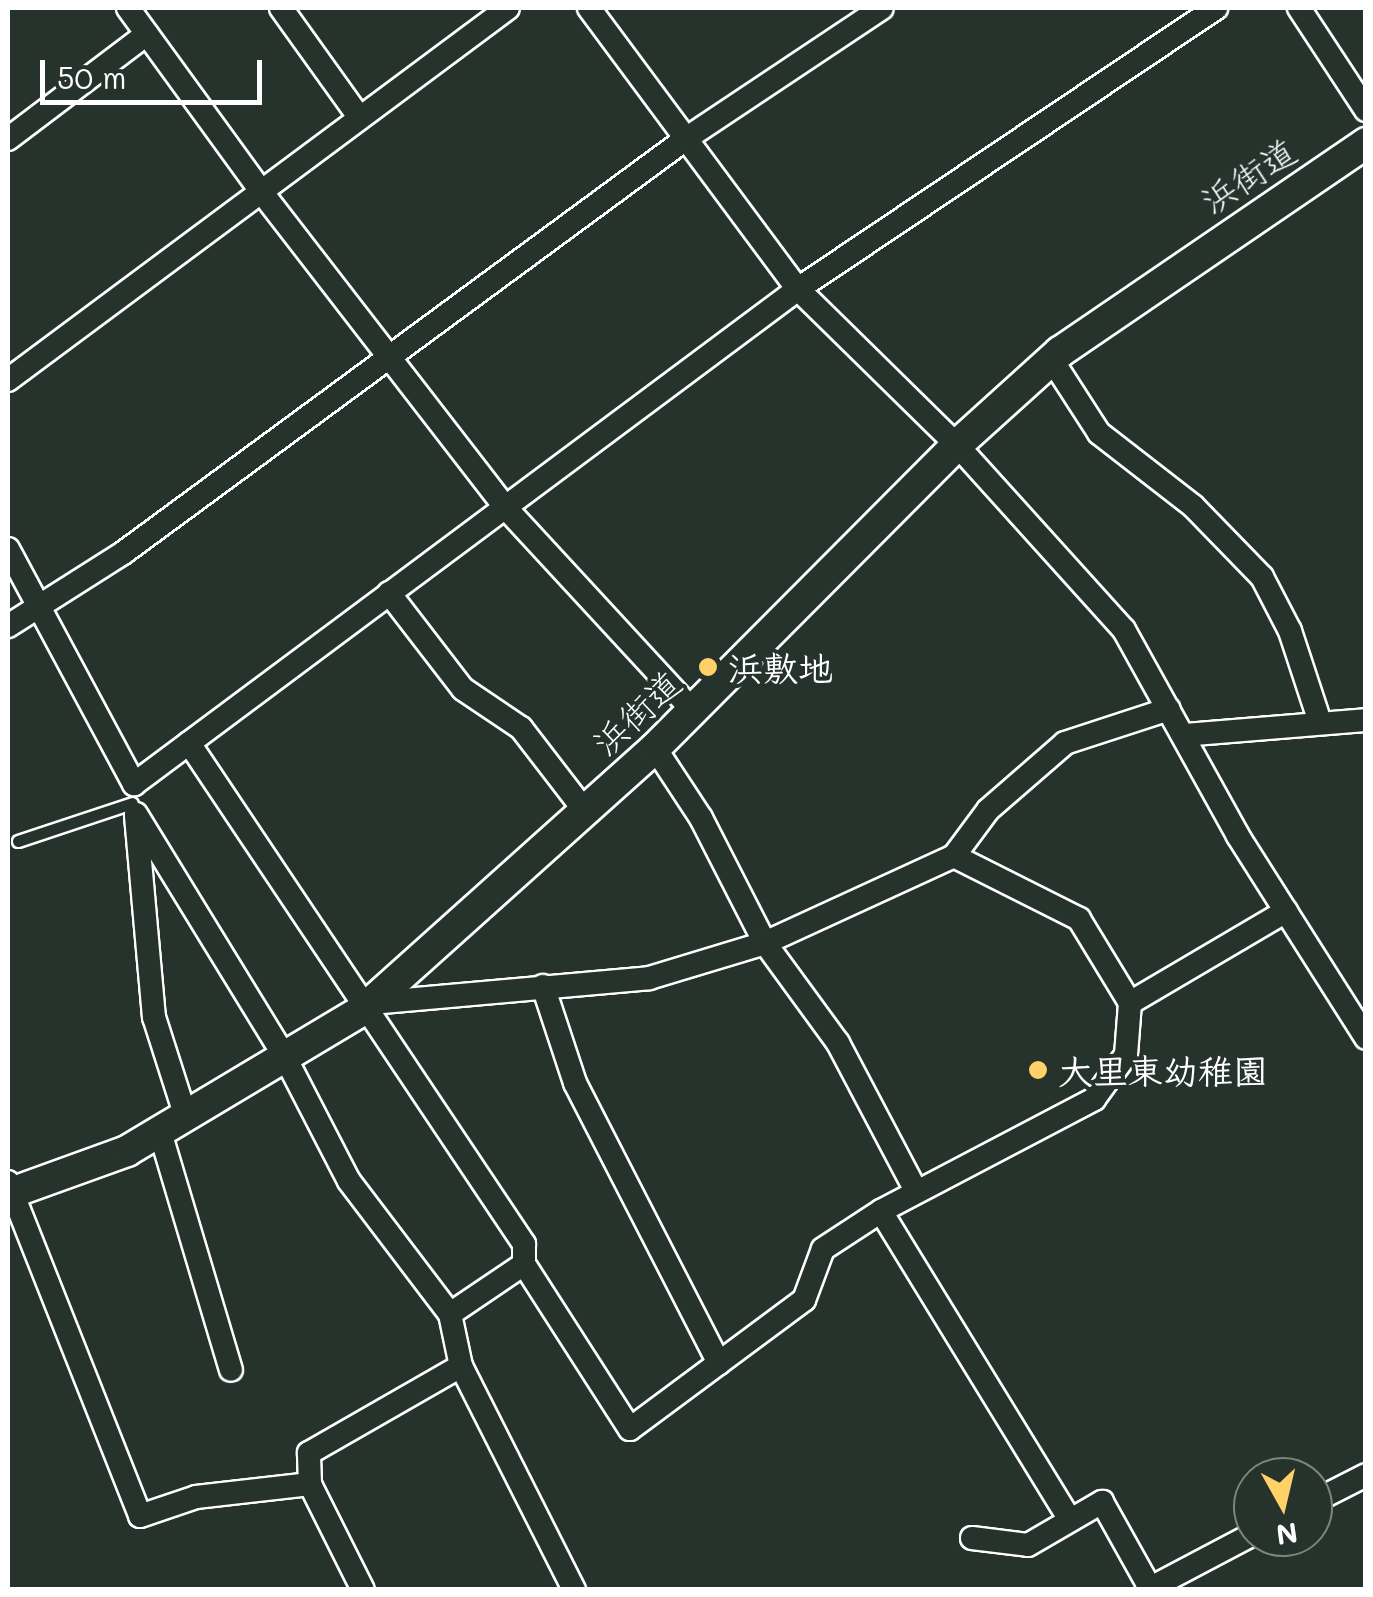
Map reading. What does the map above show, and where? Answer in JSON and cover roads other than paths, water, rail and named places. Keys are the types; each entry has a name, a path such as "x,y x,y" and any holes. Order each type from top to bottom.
{"street":[{"path":"128,8 260,190 389,352 505,507 693,711"},
{"path":"281,8 359,117"},
{"path":"8,380 508,8"},
{"path":"589,8 798,289 957,445 1124,630 1286,911 1366,1038"},
{"path":"8,626 39,610 686,138 882,8"},
{"path":"231,1370 173,1124 154,1017 134,800 188,743 798,289 1216,8"},
{"path":"1299,8 1366,110"},
{"path":"8,139 147,34"},
{"name":"浜街道","path":"9,1190 128,1151 286,1059 367,1006 655,748 957,445 1052,360 1187,259 1366,143"},
{"path":"1052,360 1099,433 1193,506 1262,577 1290,631 1319,718"},
{"path":"8,550 134,800 286,1059 349,1180 450,1314 461,1366 574,1590"},
{"path":"389,592 464,689 521,728 585,811"},
{"path":"367,1006 649,978 765,943 954,856 988,810 1065,743 1169,709"},
{"path":"1184,734 1319,718 1366,720"},
{"path":"188,743 524,1244 524,1264 630,1429 804,1300 823,1249 915,1189 1094,1099 1126,1055 1130,1004 1078,919 954,856"},
{"path":"655,748 701,818 765,943 838,1042 915,1189"},
{"path":"1130,1004 1286,911"},
{"path":"542,986 575,1083 719,1364"},
{"path":"9,1190 140,1516 196,1497 310,1484"},
{"path":"881,1211 1070,1520"},
{"path":"450,1314 524,1264"},
{"path":"363,1590 310,1484 309,1454 461,1366"},
{"path":"1333,1491 1366,1474"},
{"path":"972,1538 1028,1545 1102,1502 1149,1589 1233,1545"}],"lane":[{"path":"18,840 134,800"}],"place":[{"name":"浜敷地","path":"708,667"},
{"name":"大里東幼稚園","path":"1038,1070"}]}
